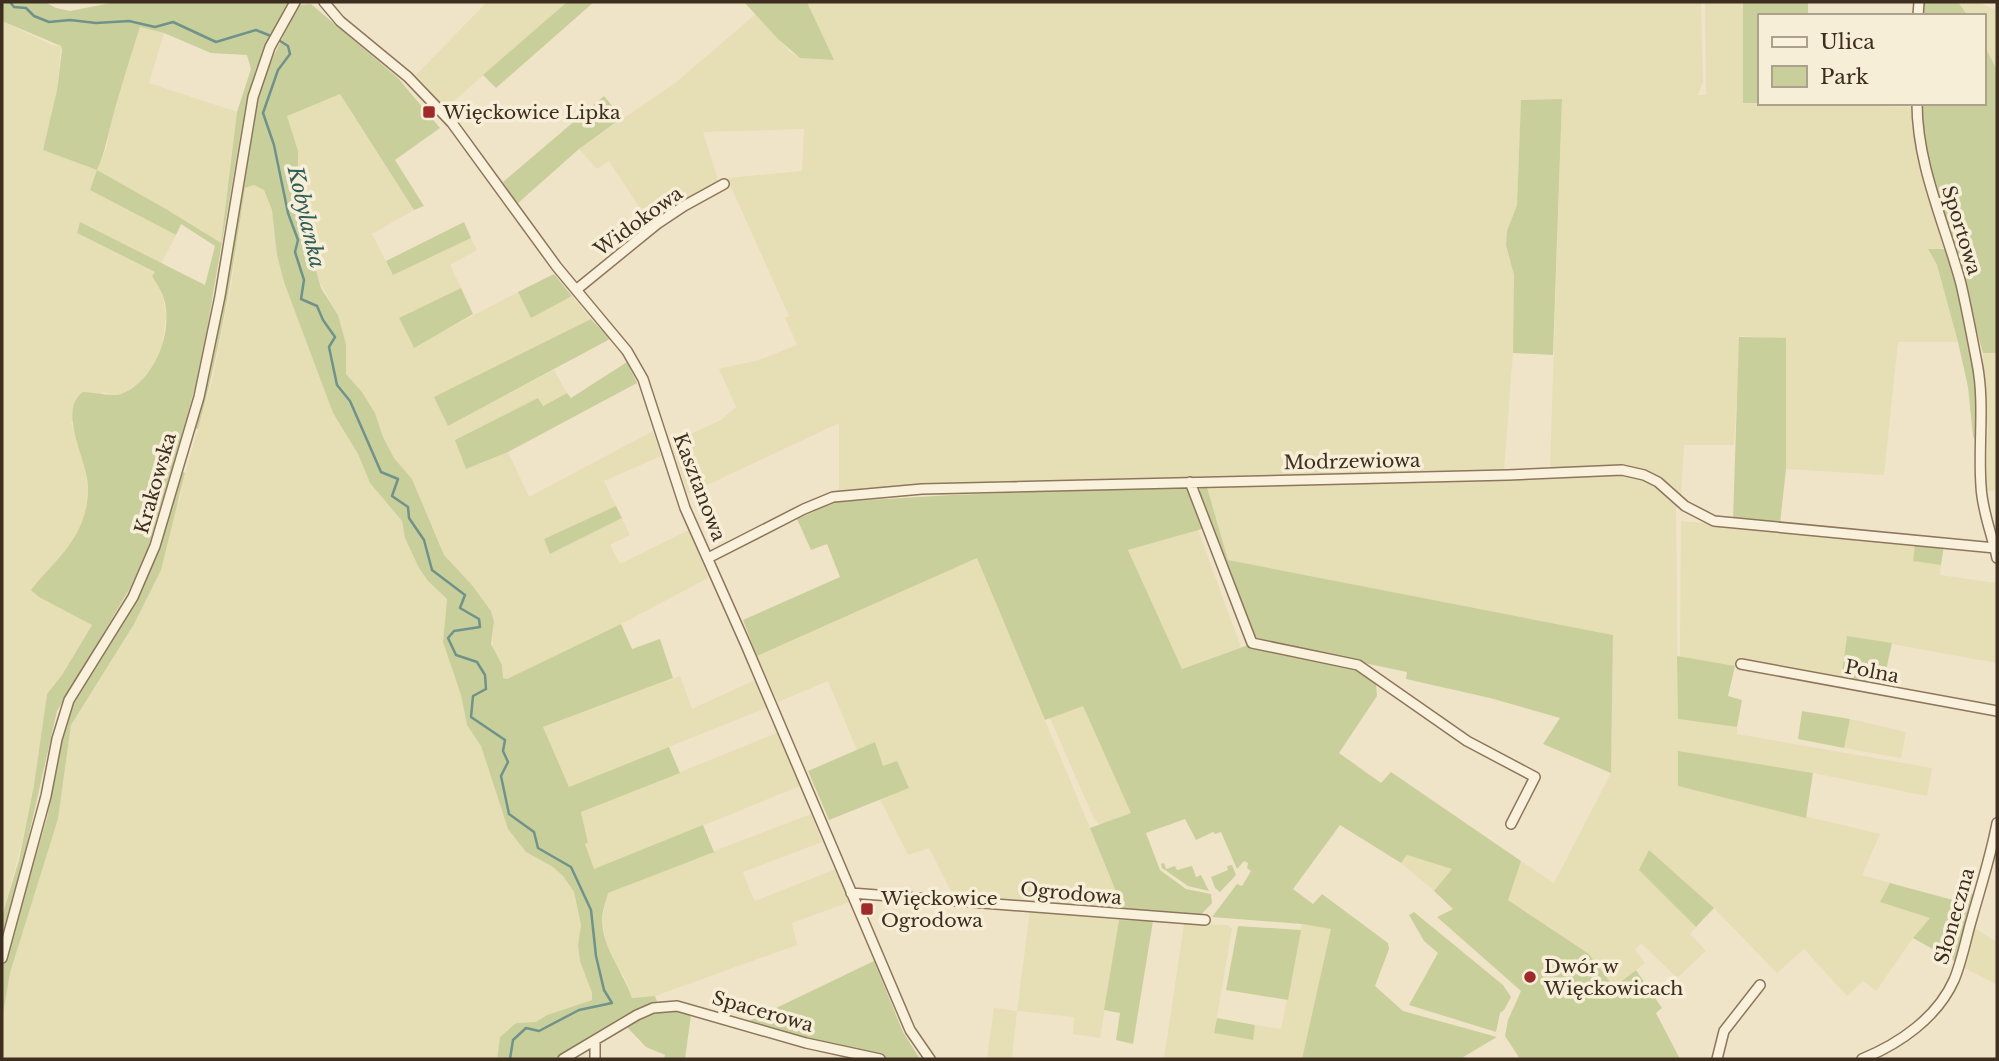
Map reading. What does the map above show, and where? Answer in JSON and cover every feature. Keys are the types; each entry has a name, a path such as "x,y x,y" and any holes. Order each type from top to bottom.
{"street":[{"name":"Krakowska","path":"2,958 69,700 133,597 155,546 199,397 220,296 251,106 270,47 295,2"},
{"name":"Kasztanowa","path":"324,2 340,21 408,77 452,123 576,290 634,360 643,379 685,508 911,1030 930,1059"},
{"path":"1910,2 1919,9"},
{"name":"Sportowa","path":"1917,105 1923,162 1961,285 1978,367 1981,486 1985,517 1995,548"},
{"name":"Widokowa","path":"576,290 657,224 724,184"},
{"name":"Modrzewiowa","path":"708,558 832,497 922,489 1495,476 1622,470 1644,475 1658,482 1685,506 1714,521 1995,548"},
{"path":"1190,482 1252,643 1358,665 1467,741 1535,777 1511,824"},
{"path":"1995,548 1997,558"},
{"name":"Polna","path":"1741,664 1997,711"},
{"name":"Słoneczna","path":"1862,1059 1889,1048 1910,1033 1938,1004 1954,980 1997,823"},
{"name":"Ogrodowa","path":"851,893 1205,920"},
{"path":"1717,1059 1724,1031 1760,985"},
{"name":"Spacerowa","path":"563,1059 637,1015 653,1008 677,1006 806,1043 880,1059"},
{"path":"595,1041 595,1059"}],"shaded area":[{"path":"487,2 567,2 446,108 416,75"},
{"path":"807,2 1701,2 1703,82 1698,95 1706,95 1705,2 1743,2 1743,103 1913,107 1916,143 1944,248 1928,250 1937,265 1958,342 1898,342 1884,475 1786,469 1786,339 1740,336 1734,445 1684,445 1681,498 1622,467 1550,468 1562,100 1521,100 1517,205 1507,231 1506,245 1514,275 1513,353 1504,470 1429,474 948,484 839,491 839,423 688,494 671,443 721,420 736,407 719,369 759,360 797,345 785,318 789,316 727,178 802,171 804,129 703,132 719,183 650,223 609,161 597,169 579,149 675,83 756,14 790,52 800,58 833,60"},
{"path":"1958,2 1977,2 1997,10 1997,70 1985,47 1985,14 1967,14"},
{"path":"2,21 52,45 61,46 57,90 43,150 97,170 107,146 122,80 140,27 164,33 149,83 237,112 221,244 98,171 90,190 176,235 161,264 80,223 77,233 155,272 152,276 163,297 166,316 162,346 153,367 139,384 118,396 103,392 71,423 80,446 88,487 85,516 79,533 32,590 92,625 62,675 47,694 34,785 23,839 2,916"},
{"path":"340,94 414,210 372,234 393,275 471,238 477,250 450,265 461,288 399,318 413,347 518,292 531,317 572,296 591,319 435,397 448,426 554,370 567,393 542,406 538,398 466,469 508,452 529,497 653,431 661,456 604,481 616,506 544,540 551,554 622,518 630,535 610,545 620,564 689,530 708,578 507,679 503,678 502,665 492,650 494,622 491,611 472,585 444,555 412,479 394,458 375,413 346,374 346,344 338,315 318,279 298,206 287,115"},
{"path":"254,185 264,190 272,210 275,232 305,334 333,413 358,454 370,483 402,521 405,538 428,581 447,599 443,642 461,695 467,725 481,746 508,829 526,852 553,867 574,892 581,925 578,945 580,961 592,1000 547,1015 536,1022 516,1023 500,1037 497,1059 2,1059 2,1020 10,973 58,819 71,725 180,499 212,381 232,280 245,188"},
{"path":"1983,353 1997,353 1997,490 1986,491 1988,434"},
{"path":"1628,473 1650,482 1676,503 1678,719 1737,727 1737,734 1932,768 1927,796 1813,773 1678,752 1678,786 1880,834 1862,875 1890,883 1880,902 1930,918 1876,991 1863,981 1847,996 1804,949 1777,973 1714,908 1640,870 1696,927 1690,934 1706,951 1677,978 1641,943 1635,950 1645,963 1614,987 1589,954 1507,899 1521,861 1554,883 1611,773 1613,635 1227,560 1206,484"},
{"path":"1681,521 1915,544 1913,561 1941,565 1940,575 1996,583 1997,663 1847,636 1840,686 1680,657"},
{"path":"1198,530 1241,647 1182,669 1128,550"},
{"path":"977,558 1124,911 955,899 929,848 908,855 880,799 909,788 883,767 874,743 857,750 828,681 778,702 757,656"},
{"path":"680,676 692,709 755,680 766,708 569,787 543,727"},
{"path":"1083,705 1132,814 1101,825 1094,819 1050,718"},
{"path":"1850,719 1906,732 1901,758 1844,748"},
{"path":"777,733 800,786 594,870 584,844 588,843 581,812"},
{"path":"811,814 822,842 743,872 751,893 755,901 836,869 849,902 792,923 797,945 655,996 632,998 606,942 602,919 608,892"},
{"path":"1407,855 1453,869 1434,891 1401,863"},
{"path":"1030,911 1119,920 1100,1038 1073,1034 1074,1017 1017,1011"},
{"path":"1184,924 1228,925 1232,929 1214,1033 1252,1040 1255,1025 1281,1029 1302,924 1332,929 1302,1059 1164,1059"},
{"path":"1973,927 1997,942 1997,985 1963,967"},
{"path":"994,1008 1017,1011 1012,1059 987,1059"}],"green space":[{"path":"2,2 45,2 70,11 116,2 291,2 256,69 246,103 207,329 195,387 148,548 130,588 57,711 23,861 2,935 2,916 19,860 34,785 47,694 62,675 92,625 31,590 70,544 83,520 87,478 73,424 73,411 83,392 118,395 133,388 144,378 159,353 166,324 163,296 152,276 155,272 77,233 80,222 205,285 215,246 181,224 176,235 90,190 97,170 43,150 57,90 61,46 2,21","holes":["140,27 164,33 211,53 247,55 251,69 237,112 221,243 97,170"]},
{"path":"567,2 594,2 496,88 483,75"},
{"path":"744,2 807,2 834,60 800,58 778,39"},
{"path":"1743,2 1808,2 1808,14 1758,14 1758,103 1743,103"},
{"path":"1923,2 1958,2 1967,14 1922,14"},
{"path":"311,4 398,78 440,128 395,160 424,206 414,210 340,94 287,116 298,151 298,206 321,288 338,315 346,344 346,374 375,413 394,458 412,479 444,555 472,585 491,611 494,622 491,644 502,665 503,678 507,679 621,624 632,649 660,639 673,678 543,727 569,787 669,747 680,773 581,812 588,843 585,844 594,869 703,825 714,852 608,893 602,920 610,951 632,998 655,996 658,1004 564,1059 497,1059 500,1037 516,1023 536,1022 547,1015 592,1000 580,961 578,945 581,925 574,892 553,867 526,852 508,829 481,746 467,725 461,695 443,642 447,599 419,568 405,538 402,521 370,483 358,454 333,413 284,282 277,255 272,210 264,190 254,185 245,188 213,370 198,429 193,428 258,87 299,5"},
{"path":"1985,47 1997,70 1997,353 1983,353 1926,159 1921,105 1985,105"},
{"path":"604,96 622,118 579,149 517,204 503,182"},
{"path":"1562,99 1553,355 1513,353 1514,275 1506,245 1507,231 1517,205 1521,100"},
{"path":"464,222 471,238 393,275 386,261"},
{"path":"1928,249 1945,249 1973,343 1978,446 1973,436 1968,387 1958,342 1937,265"},
{"path":"554,274 572,296 531,318 518,292"},
{"path":"461,288 473,314 414,348 399,318"},
{"path":"591,319 610,339 448,426 434,397"},
{"path":"1739,337 1786,338 1786,469 1780,524 1733,520"},
{"path":"627,362 637,383 508,452 466,469 455,440 538,398 543,406 567,393 571,398"},
{"path":"181,471 185,473 161,570 134,624 71,725 58,819 10,973 2,1020 2,968 47,818 61,735 69,709 144,581"},
{"path":"1201,484 1206,484 1228,560 1613,635 1611,773 1543,744 1560,718 1490,698 1406,679 1407,672 1254,640 1199,497"},
{"path":"1186,486 1202,529 1128,550 1182,669 1248,645 1352,667 1376,683 1377,696 1339,753 1381,783 1391,772 1521,861 1508,900 1589,954 1614,987 1636,970 1662,1008 1656,1013 1680,1059 1520,1059 1505,1036 1508,1020 1521,991 1437,917 1453,909 1434,891 1452,869 1407,855 1401,863 1340,825 1293,889 1313,904 1322,894 1388,943 1389,949 1375,986 1403,1011 1497,1037 1460,1059 1302,1059 1331,929 1212,917 1237,884 1242,886 1251,871 1247,868 1248,863 1244,861 1237,869 1221,832 1213,832 1196,840 1185,819 1146,833 1160,870 1186,889 1211,894 1212,903 1200,916 1124,911 1090,828 1131,813 1083,706 1045,720 977,558 757,656 743,620 840,577 827,544 811,550 797,519 836,502"},
{"path":"616,506 622,518 550,554 544,539"},
{"path":"1915,544 1944,545 1941,565 1913,561"},
{"path":"1847,636 1892,643 1881,693 1840,686"},
{"path":"1677,656 1735,666 1728,696 1742,700 1737,727 1678,719"},
{"path":"1802,711 1850,719 1844,748 1798,739"},
{"path":"875,742 883,766 897,761 909,788 829,820 808,771"},
{"path":"1678,751 1813,773 1806,818 1678,786"},
{"path":"1649,850 1714,908 1696,927 1639,870"},
{"path":"1164,863 1166,869 1175,866 1177,870 1192,866 1196,877 1201,875 1209,891 1188,886 1162,868 1161,864"},
{"path":"1232,865 1236,875 1220,892 1215,888 1211,877 1228,870 1227,866"},
{"path":"1890,883 1953,900 1959,891 1974,894 1956,962 1913,938 1930,918 1880,902"},
{"path":"1414,912 1503,985 1511,997 1500,1013 1496,1032 1409,1005 1438,953 1424,941 1409,915"},
{"path":"1119,920 1153,921 1133,1044 1116,1040 1120,1013 1104,1010"},
{"path":"1238,926 1301,930 1288,1000 1226,990"},
{"path":"874,961 903,1032 920,1059 889,1059 869,1052 806,1040 749,1021"},
{"path":"677,1009 691,1015 685,1059 664,1059 665,1055 646,1047 625,1025 649,1012"},
{"path":"1217,1018 1255,1025 1253,1040 1214,1033"}],"waterway":[{"name":"Kobylanka","path":"10,2 14,7 26,8 34,16 49,22 129,21 155,27 173,22 216,42 256,30 271,36"},
{"name":"Kobylanka","path":"277,39 288,46 290,54 278,70 263,113 274,145 288,213 298,240 295,252 304,280 301,299 317,306 335,337 329,347 337,385 350,401 381,472 398,479 392,496 408,507 409,518 424,540 432,570 465,595 460,608 479,619 480,627 454,631 448,638 456,655 477,662 485,675 486,689 473,696 471,717 505,740 503,751 508,762 501,776 509,814 534,832 538,848 571,867 591,910 596,956 604,990 612,1003 579,1010 539,1031 526,1028 513,1040 510,1059"}],"place":[{"name":"Więckowice Lipka","path":"429,112"},
{"name":"Więckowice Ogrodowa","path":"867,909"},
{"name":"Dwór w Więckowicach","path":"1530,977"}]}
